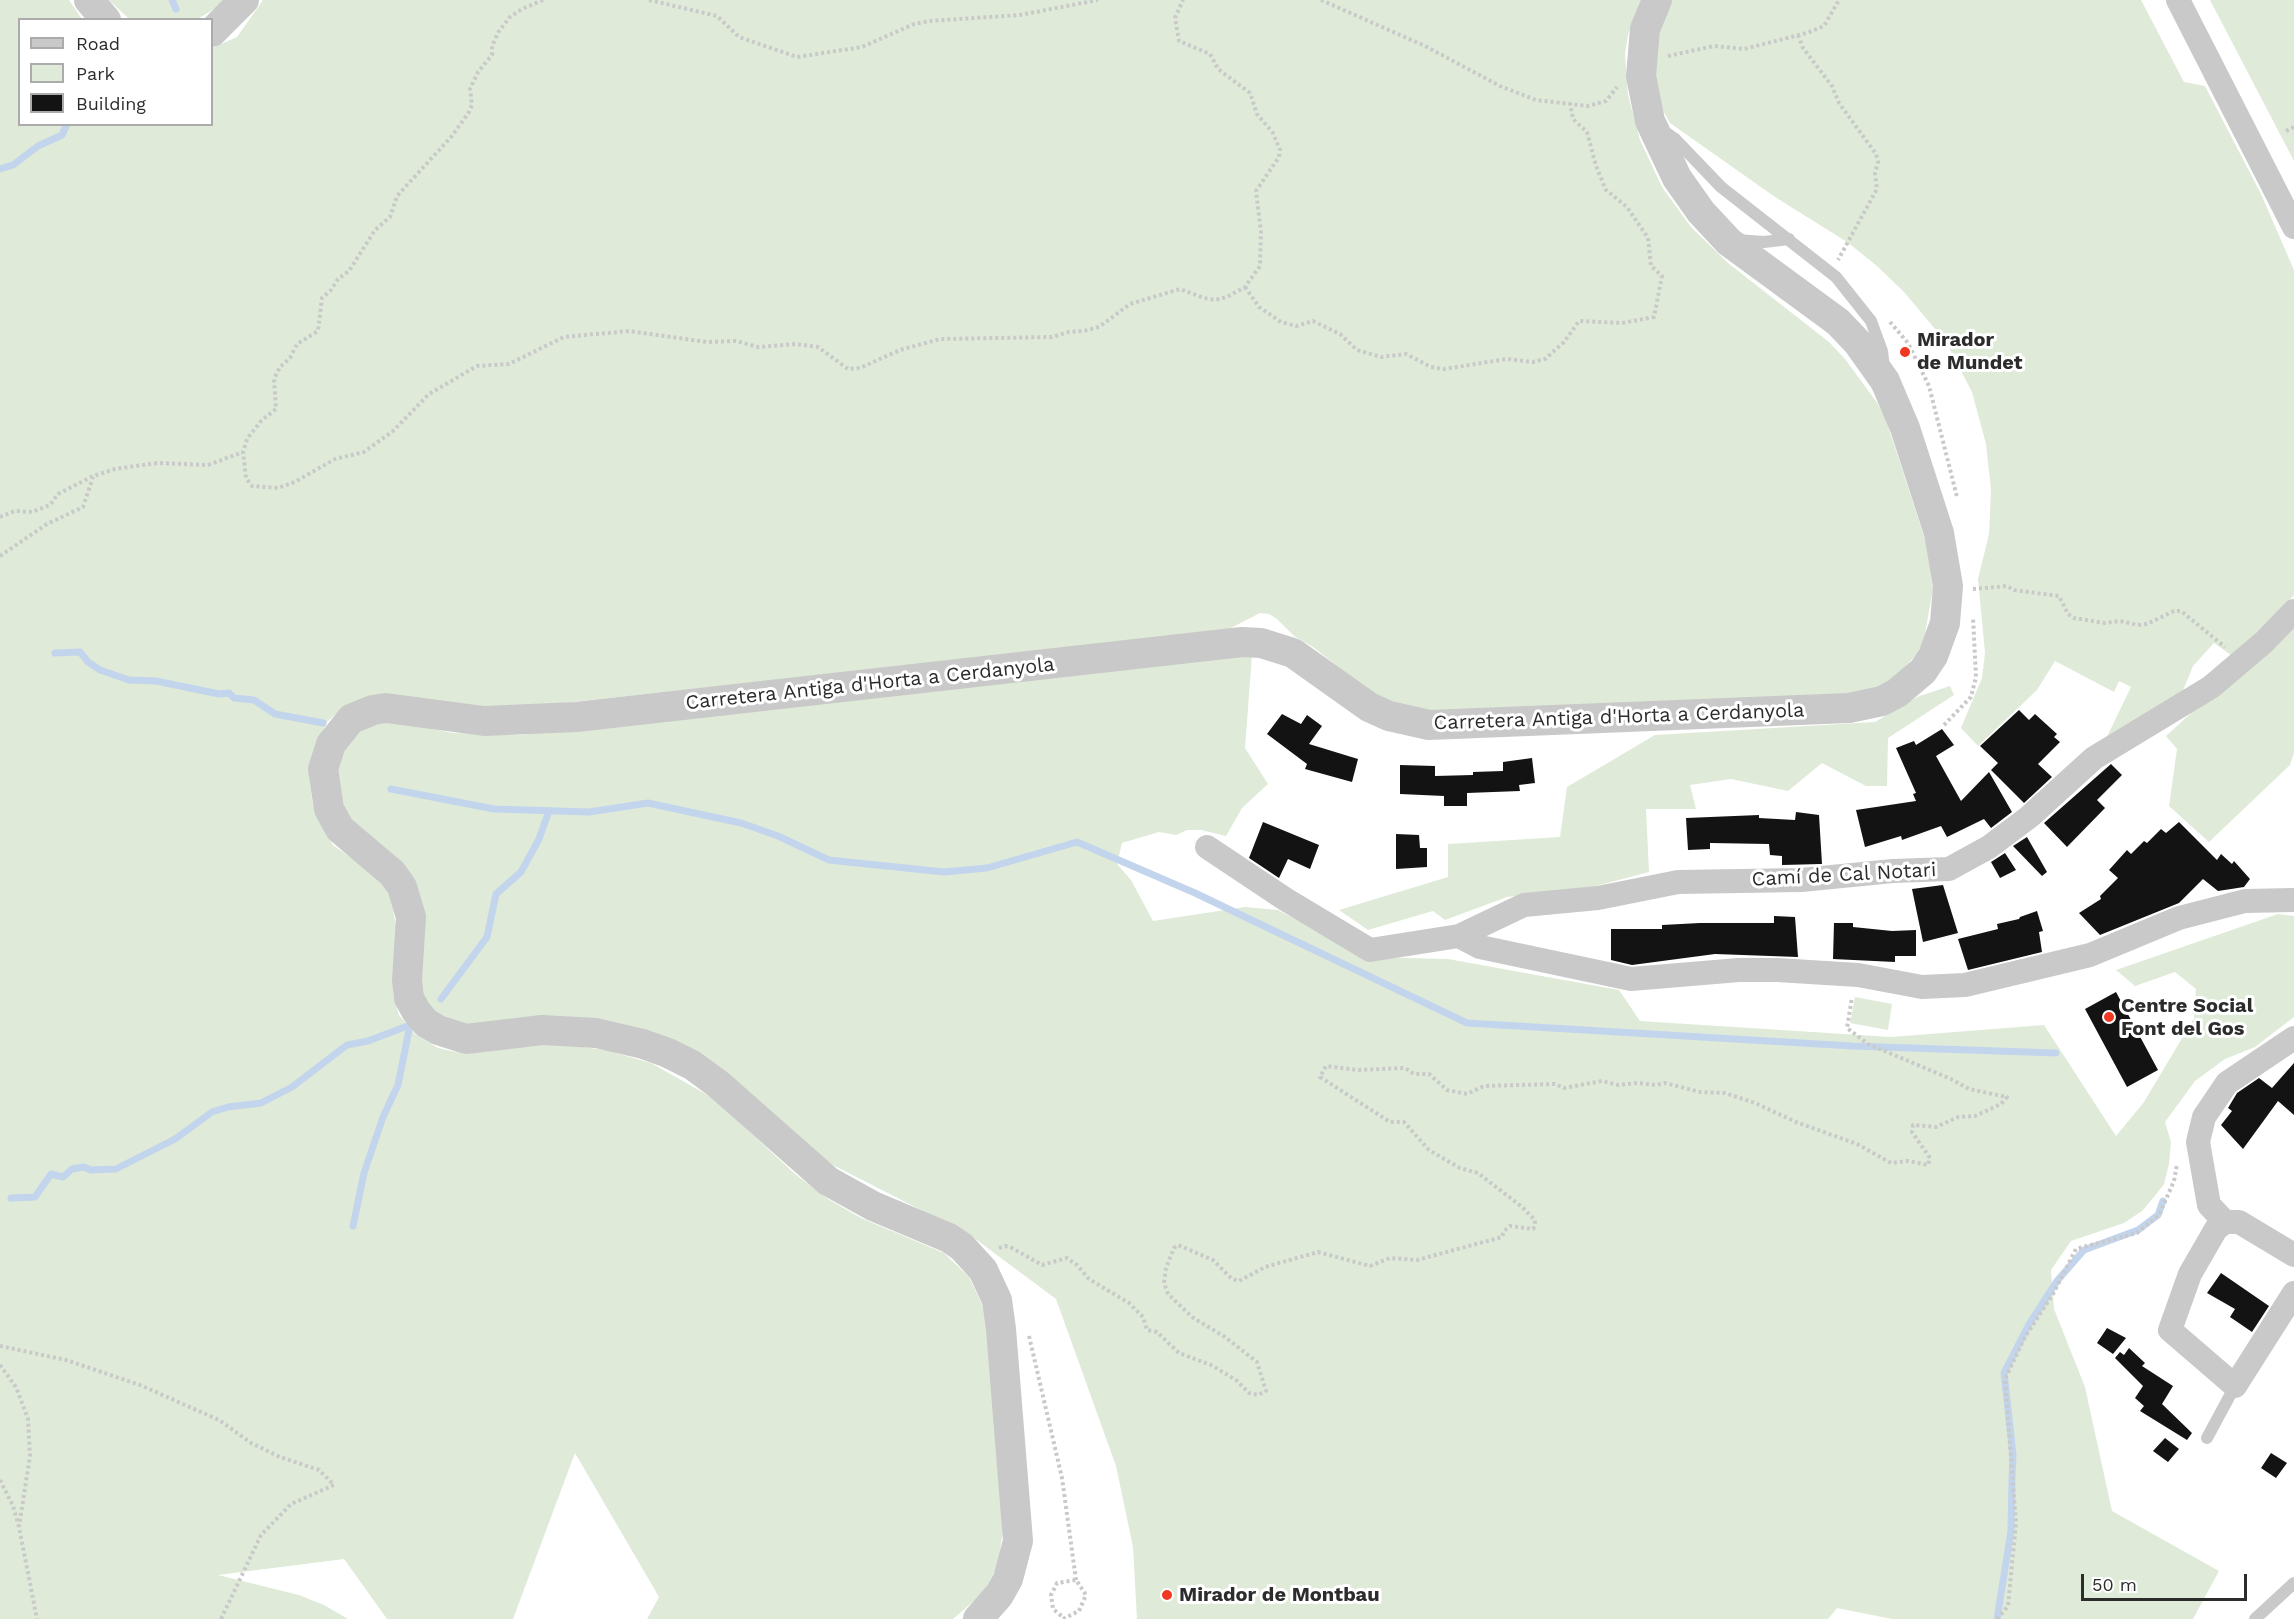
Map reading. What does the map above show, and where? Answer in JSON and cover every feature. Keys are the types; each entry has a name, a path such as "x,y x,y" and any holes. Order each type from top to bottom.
{"street":[{"path":"89,0 104,18"},
{"path":"213,31 244,0"},
{"name":"Carretera Antiga d'Horta a Cerdanyola","path":"978,1619 999,1595 1008,1579 1018,1541 1001,1329 997,1300 983,1270 962,1247 949,1238 873,1206 828,1181 718,1084 692,1065 668,1053 643,1044 596,1033 542,1030 466,1039 438,1030 426,1023 409,998 407,980 411,917 402,887 392,873 340,829 329,809 323,785 323,769 337,733 361,714 386,708 484,721 576,717 1242,642 1261,643 1293,653 1369,707 1389,716 1429,725 1866,705 1897,693 1923,671 1940,640 1948,605 1946,567 1939,532 1905,428 1885,381 1858,343 1838,322 1746,256 1711,224 1677,178 1650,121 1641,76 1643,37 1657,0"},
{"path":"2178,0 2294,227"},
{"name":"Camí de Cal Notari","path":"1207,847 1370,950 1459,936 1524,905 1598,898 1678,882 1801,880 1893,871 1949,869 1971,859 2013,829 2094,758 2211,687 2294,611"},
{"path":"1459,936 1480,947 1631,979 1739,970 1777,970 1858,975 1922,987 1944,987 2015,975 2067,962 2112,947 2180,918 2245,901 2294,900"},
{"path":"2225,1222 2209,1205 2198,1142 2204,1117 2227,1083 2294,1038"},
{"path":"2294,1255 2239,1222 2225,1222 2216,1229 2190,1274 2170,1330 2235,1386 2294,1293"}],"lane":[{"path":"1650,121 1675,139 1721,187 1836,277 1871,321 1882,351 1885,381"},
{"path":"1711,224 1733,239 1764,242 1788,239"},
{"path":"2207,1438 2235,1386"},
{"path":"2255,1619 2294,1583"}],"path":[{"path":"543,0 522,9 499,31 492,46 492,55 478,72 470,88 472,105 469,112 452,135 397,196 390,218 370,237 349,271 338,279 322,298 318,331 297,344 290,358 280,367 274,379 276,409 261,421 247,439 243,452 246,478 252,486 267,489 295,482 335,459 364,452 393,431 429,394 477,366 485,363 508,364 564,337 629,331 707,342 736,341 758,347 796,344 818,347 848,369 860,368 900,350 940,339 1052,337 1084,331 1099,327 1130,304 1170,292 1188,290 1196,296 1215,300 1227,297 1245,287 1257,272 1261,259 1256,190 1279,157 1278,144 1257,114 1250,93 1218,69 1210,54 1179,41 1175,18 1183,0"},
{"path":"649,0 717,16 739,37 797,57 862,47 914,24 929,21 1020,15 1098,0"},
{"path":"1321,0 1425,46 1500,86 1536,100 1588,106 1606,101 1620,84 1641,76 1662,58 1713,46 1744,49 1824,27 1839,0"},
{"path":"1798,35 1803,48 1832,86 1839,103 1876,153 1878,162 1875,173 1877,189 1835,266"},
{"path":"1245,287 1259,307 1281,322 1296,326 1313,321 1340,334 1357,350 1381,357 1406,354 1431,367 1444,369 1455,365 1507,359 1533,362 1545,359 1564,342 1579,321 1622,323 1654,317 1662,276 1651,266 1648,238 1627,207 1606,190 1596,166 1587,132 1573,119 1570,103"},
{"path":"2286,131 2294,127"},
{"path":"1,515 15,511 32,512 50,505 58,494 93,476 115,469 157,463 208,465 243,452"},
{"path":"0,556 47,524 83,507 93,476"},
{"path":"1971,589 2007,586 2014,590 2059,596 2074,618 2105,623 2121,621 2138,625 2147,624 2174,611 2181,611 2242,661"},
{"path":"995,1255 997,1250 1005,1246 1023,1252 1042,1265 1067,1258 1077,1265 1089,1279 1129,1303 1143,1317 1147,1330 1157,1332 1179,1353 1211,1365 1236,1380 1249,1392 1258,1395 1266,1391 1257,1362 1225,1337 1192,1317 1168,1294 1164,1283 1166,1269 1174,1248 1178,1245 1214,1260 1232,1279 1239,1281 1265,1268 1318,1252 1370,1266 1390,1258 1417,1260 1502,1237 1504,1231 1510,1226 1533,1229 1535,1226 1535,1220 1478,1173 1460,1168 1429,1150 1404,1122 1390,1122 1320,1077 1326,1065 1358,1070 1405,1068 1414,1074 1429,1074 1447,1090 1467,1094 1484,1086 1555,1084 1564,1088 1602,1081 1618,1085 1665,1083 1700,1092 1725,1093 1755,1103 1796,1122 1857,1144 1891,1163 1908,1161 1928,1165 1930,1158 1912,1132 1913,1125 1936,1127 1958,1117 1975,1116 2001,1104 2007,1097 1969,1089 1951,1078 1882,1052 1850,1032 1847,1022 1854,994"},
{"path":"1997,1619 2007,1606 2016,1523 2005,1379 2025,1336 2053,1294 2076,1249 2137,1233 2159,1215 2170,1190 2178,1161"},
{"path":"1028,1332 1062,1478 1076,1580 1086,1595 1079,1611 1063,1618 1053,1609 1051,1595 1057,1583 1076,1580"},
{"path":"0,1346 66,1360 140,1385 219,1420 251,1443 280,1457 319,1470 334,1485 291,1504 261,1535 221,1619"},
{"path":"0,1365 16,1387 28,1419 30,1456 19,1527"},
{"path":"0,1480 13,1506 19,1527 37,1619"}],"green space":[{"path":"0,0 69,0 81,18 18,18 18,126 213,126 213,48 237,37 263,0 1641,0 1628,35 1625,54 1628,95 1640,140 1662,187 1691,227 1728,263 1829,342 1845,359 1878,404 1886,420 1926,542 1933,589 1924,639 1917,654 1894,679 1863,693 1449,714 1411,709 1369,691 1313,647 1294,636 1277,619 1269,614 1260,613 1223,632 506,709 367,697 345,706 327,722 315,746 309,776 313,805 325,833 333,845 375,875 391,898 396,926 393,993 399,1015 415,1034 438,1048 465,1054 554,1043 605,1050 651,1063 713,1098 795,1174 828,1199 861,1218 944,1253 969,1277 986,1318 1004,1522 998,1565 983,1593 953,1619 647,1619 659,1597 575,1453 513,1619 387,1619 344,1559 218,1575 299,1595 324,1605 348,1619 0,1619"},
{"path":"109,0 229,0 199,18 128,18"},
{"path":"1670,0 2141,0 2184,82 2205,86 2261,194 2294,270 2294,595 2277,615 2231,655 2214,643 2193,666 2180,698 2102,747 2131,687 2119,681 2114,692 2055,661 2037,690 1978,746 1961,728 1982,678 1985,653 1978,579 1989,534 1991,490 1986,444 1972,392 1946,342 1904,292 1877,266 1847,242 1775,197 1670,123 1662,109 1652,80 1658,34"},
{"path":"2210,0 2294,0 2294,161"},
{"path":"2294,619 2294,753 2290,765 2209,842 2169,806 2177,749 2166,736"},
{"path":"1252,655 1245,748 1268,784 1242,808 1226,836 1201,830 1187,830 1176,835 1159,832 1122,843 1117,864 1131,880 1153,921 1245,907 1278,910 1368,957 1448,959 1619,990 1640,1021 1891,1037 2044,1025 2116,1136 2144,1102 2194,1018 2196,989 2175,972 2135,986 2116,970 2278,914 2294,916 2294,1017 2255,1047 2225,1059 2195,1081 2165,1122 2171,1142 2164,1184 2142,1211 2124,1223 2071,1241 2051,1270 2054,1309 2085,1387 2112,1511 2219,1571 2193,1619 1892,1619 1837,1608 1828,1619 1137,1619 1133,1547 1116,1466 1056,1299 970,1235 827,1162 713,1065 474,1027 440,1019 425,1002 420,982 424,922 350,823 334,788 342,751 358,732 369,725 393,721 453,733 520,735"},
{"path":"1950,686 1954,695 1888,738 1887,786 1866,786 1822,763 1788,791 1731,779 1690,785 1696,809 1646,809 1649,872 1592,887 1507,897 1445,920 1433,911 1368,930 1339,910 1448,877 1448,844 1560,837 1567,787 1655,735 1875,722 1917,697"},
{"path":"1855,997 1892,1004 1888,1030 1850,1023"}],"building":[{"path":"2019,710 2029,720 2035,714 2057,734 2054,737 2060,742 2038,764 2052,777 2024,803 1991,770 1998,763 1980,746"},
{"path":"1282,714 1301,724 1307,715 1322,726 1309,744 1358,759 1352,782 1305,769 1307,764 1267,734"},
{"path":"1942,729 1954,745 1936,756 1961,801 1989,772 2012,812 1991,828 1984,819 1947,837 1941,826 1902,840 1901,836 1865,847 1856,810 1916,801 1913,794 1916,793 1896,748 1914,741 1916,745"},
{"path":"1532,758 1535,783 1519,785 1520,791 1467,793 1467,806 1444,806 1444,796 1400,794 1400,765 1435,766 1435,776 1473,775 1473,772 1503,771 1503,762"},
{"path":"2111,764 2122,775 2097,800 2105,808 2067,847 2044,823"},
{"path":"1796,812 1819,815 1822,864 1782,865 1782,856 1770,855 1769,844 1710,843 1710,849 1688,850 1686,818 1759,815 1759,818 1795,820"},
{"path":"1263,822 1319,845 1310,869 1288,859 1279,878 1249,858"},
{"path":"2179,822 2217,860 2221,854 2232,864 2234,861 2250,879 2244,887 2218,891 2203,879 2179,903 2100,935 2079,913 2101,899 2100,896 2118,878 2109,870 2127,850 2131,854 2161,829 2166,833"},
{"path":"1396,834 1419,835 1420,848 1427,848 1427,867 1396,869"},
{"path":"2027,837 2047,872 2042,876 2013,846"},
{"path":"2005,853 2016,870 2000,878 1991,862"},
{"path":"1943,885 1958,933 1923,942 1912,889"},
{"path":"2037,911 2043,931 2039,932 2042,952 1968,970 1958,939 1998,929 1997,924 2019,919"},
{"path":"1774,916 1795,917 1798,957 1715,954 1632,965 1611,960 1611,929 1662,929 1662,925 1700,923 1774,923"},
{"path":"1834,923 1853,923 1853,927 1892,931 1916,930 1916,956 1895,956 1895,962 1833,959"},
{"path":"2116,992 2158,1070 2127,1087 2085,1009"},
{"path":"2294,1063 2294,1115 2278,1101 2243,1149 2221,1125 2232,1111 2228,1108 2237,1093 2259,1078 2272,1088"},
{"path":"2221,1273 2269,1306 2252,1332 2230,1317 2235,1309 2207,1293"},
{"path":"2107,1328 2126,1338 2113,1354 2097,1343"},
{"path":"2129,1348 2145,1363 2142,1366 2173,1386 2162,1404 2192,1433 2187,1440 2140,1411 2144,1406 2135,1398 2143,1386 2115,1358 2120,1352 2124,1355"},
{"path":"2165,1438 2179,1449 2168,1462 2153,1451"},
{"path":"2271,1453 2287,1463 2276,1478 2261,1468"}],"waterway":[{"path":"172,0 176,9"},
{"path":"0,169 13,165 38,146 62,135 66,126"},
{"path":"55,653 80,652 88,662 100,670 129,680 156,681 219,694 229,693 234,698 254,700 275,714 323,723"},
{"path":"391,789 494,809 589,812 648,803 741,823 778,836 829,860 944,872 987,868 1077,842 1195,893 1467,1023 1852,1046 2056,1053"},
{"path":"441,999 487,937 496,894 521,872 539,839 549,811"},
{"path":"11,1198 35,1197 51,1174 63,1177 72,1169 84,1167 91,1170 116,1169 175,1139 212,1112 228,1107 261,1103 292,1087 347,1045 368,1041 410,1025"},
{"path":"353,1226 364,1173 383,1117 398,1085 410,1025"},
{"path":"1997,1619 2011,1531 2013,1455 2004,1373 2028,1326 2057,1281 2084,1250 2138,1230 2158,1215 2163,1201"}],"place":[{"name":"Mirador de Mundet","path":"1905,352"},
{"name":"Centre Social Font del Gos","path":"2109,1017"},
{"name":"Mirador de Montbau","path":"1167,1595"}]}
